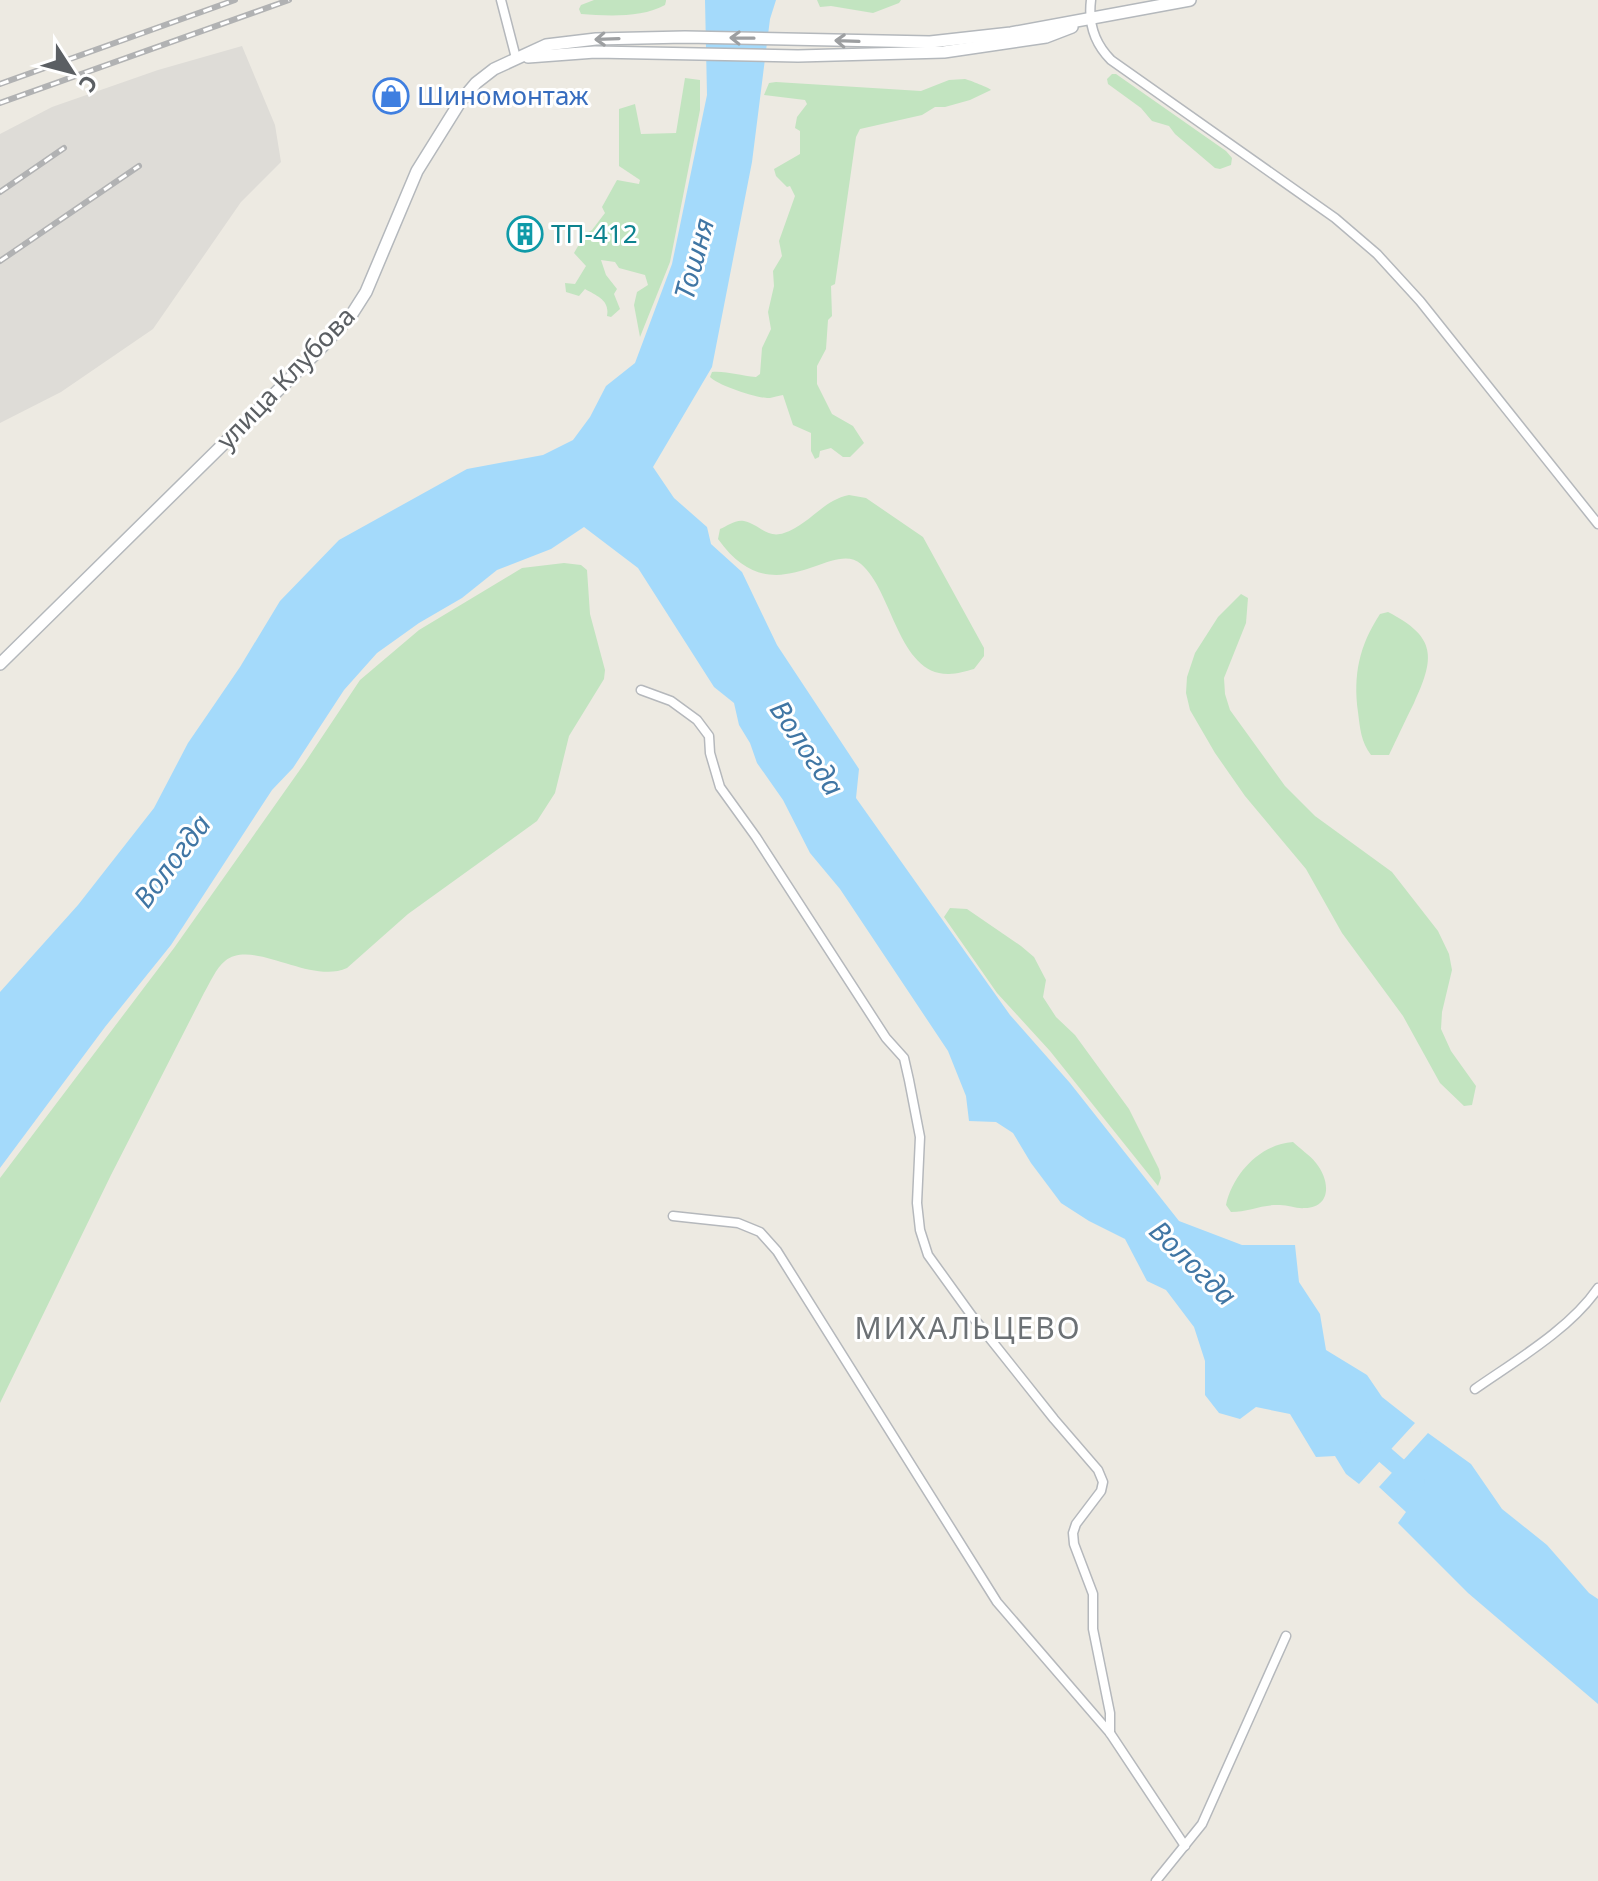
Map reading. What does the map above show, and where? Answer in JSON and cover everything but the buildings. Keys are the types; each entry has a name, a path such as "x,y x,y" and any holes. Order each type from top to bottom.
{"main road":[{"path":"516,58 583,53 798,56 971,50 1046,37 1091,20 1190,0"},
{"name":"улица Клубова","path":"0,664 343,325 373,280 417,171 447,120 481,78 546,45 569,41 685,37 930,42 1091,20"}],"street":[{"path":"501,0 516,58"},
{"path":"1091,0 1096,42 1111,60 1335,218 1377,254 1420,301 1598,524"},
{"path":"641,690 671,701 697,720 709,736 710,753 720,787 756,837 886,1038 904,1058 920,1137 917,1203 920,1230 928,1255 972,1316 1098,1470 1103,1482 1101,1491 1076,1524 1073,1533 1074,1544 1093,1594 1093,1629 1110,1713 1110,1733"},
{"path":"673,1216 738,1223 760,1232 777,1251 997,1602 1110,1733 1185,1846"},
{"path":"1475,1389 1539,1343 1590,1299 1598,1288"},
{"path":"1156,1881 1202,1824 1286,1636"}],"shaded area":[{"path":"242,46 275,125 281,162 241,202 153,329 61,392 0,423 0,134 52,107 158,70"}],"green space":[{"path":"594,0 666,1 665,5 656,9 635,14 581,14 581,5"},
{"path":"817,0 901,0 873,13 820,7"},
{"path":"1112,74 1226,151 1232,158 1231,165 1215,168 1169,126 1152,121 1141,108 1108,84 1107,79"},
{"path":"685,78 700,80 700,110 670,262 640,337 634,305 637,292 648,285 645,275 619,268 615,262 601,260 606,275 617,289 614,294 620,309 611,317 607,316 607,306 598,296 585,289 579,296 566,292 565,283 575,284 586,266 574,253 585,234 605,213 602,207 617,180 639,184 640,180 619,166 619,109 635,104 641,134 676,133"},
{"path":"965,79 991,90 970,100 935,107 922,115 860,129 856,137 835,284 831,286 832,316 828,320 826,349 817,366 817,384 832,414 853,426 864,443 850,457 843,457 831,448 820,451 815,459 811,451 811,433 793,425 783,395 770,398 757,396 710,377 712,372 756,377 760,374 762,348 771,329 768,312 774,286 773,271 782,256 779,241 795,196 790,186 787,187 776,176 774,169 800,154 800,131 795,128 797,117 807,104 805,100 764,95 769,83 776,82 921,91 949,80"},
{"path":"849,495 866,498 923,537 984,648 984,656 974,669 949,674 932,671 918,661 907,647 872,577 861,564 849,559 834,560 780,575 760,573 739,562 718,539 720,529 741,521 768,533 784,533 831,502"},
{"path":"564,563 581,565 587,570 590,614 605,670 604,679 569,736 555,793 537,821 408,914 347,968 332,972 316,971 251,955 237,955 222,964 204,993 111,1175 0,1403 0,1178 174,948 360,680 419,630 522,568"},
{"path":"1241,594 1248,598 1246,623 1224,678 1230,710 1285,786 1315,816 1392,872 1438,931 1449,954 1452,970 1441,1029 1451,1051 1476,1086 1472,1105 1464,1106 1440,1083 1403,1016 1342,933 1306,869 1245,796 1190,710 1186,693 1187,677 1195,653 1218,617"},
{"path":"1388,612 1416,630 1427,650 1428,661 1421,687 1389,755 1371,755 1360,729 1357,673 1362,649 1373,626 1380,614"},
{"path":"950,908 967,909 1034,957 1046,980 1043,997 1129,1109 1159,1169 1161,1178 1158,1186 1050,1051 997,993 944,917"},
{"path":"1293,1142 1321,1170 1326,1192 1320,1203 1305,1208 1274,1205 1231,1212 1226,1205 1230,1193 1250,1162 1270,1148"}],"water":[{"name":"Тошня","path":"705,0 776,0 770,19 752,162 712,367 653,467 674,498 707,527 711,544 742,572 777,645 859,769 856,798 1010,1015 1070,1083 1179,1221 1242,1245 1295,1245 1299,1282 1320,1314 1326,1350 1367,1375 1382,1397 1415,1423 1359,1484 1346,1474 1335,1456 1316,1457 1290,1414 1256,1407 1240,1419 1219,1413 1205,1395 1205,1361 1194,1327 1166,1290 1147,1281 1125,1239 1061,1203 1013,1133 996,1122 969,1121 966,1096 948,1051 840,889 810,853 783,800 757,763 739,725 734,703 714,687 638,568 584,527 551,549 497,570 462,598 377,653 344,690 293,768 272,790 171,945 105,1027 0,1168 0,992 78,905 154,808 188,743 280,601 339,540 467,469 543,455 573,440 590,417 606,386 635,363 672,264 707,95"},
{"path":"1428,1433 1471,1464 1502,1509 1547,1545 1589,1593 1598,1599 1598,1704 1468,1593 1398,1523 1406,1512 1379,1487"}],"waterway":[{"name":"Вологда","path":"1369,1441 1416,1482"}],"railway":[{"path":"0,84 235,0"},
{"path":"0,103 289,0"},
{"path":"0,192 64,148"},
{"path":"0,261 139,166"}],"place":[{"name":"Шиномонтаж","path":"391,96"},
{"name":"ТП-412","path":"525,234"}],"district":[{"name":"МИХАЛЬЦЕВО","path":"968,1329"}]}
